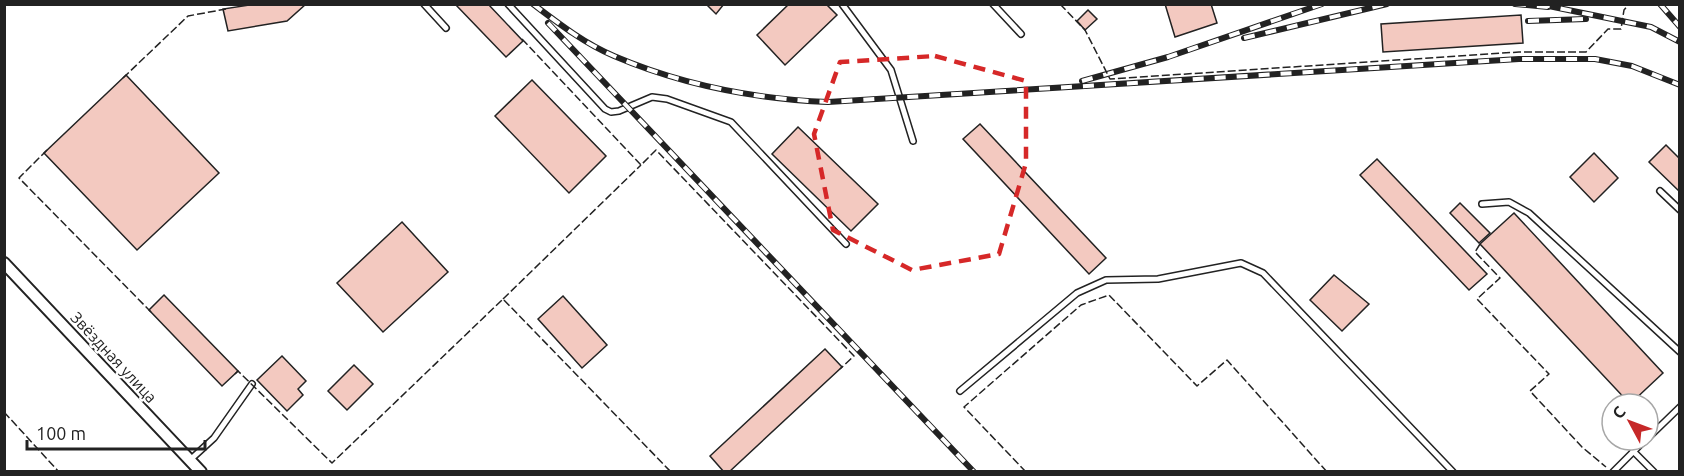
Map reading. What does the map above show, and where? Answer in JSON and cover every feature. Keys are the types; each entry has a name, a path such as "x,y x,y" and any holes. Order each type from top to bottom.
{"street":[{"name":"Звёздная улица","path":"4,263 201,471"}],"lane":[{"path":"424,4 446,28"},
{"path":"508,4 605,109 611,112 619,111 652,97 667,99 731,122 846,244"},
{"path":"842,4 891,70 913,141"},
{"path":"993,4 1021,34"},
{"path":"1660,191 1680,210"},
{"path":"1482,204 1509,202 1529,213 1680,352"},
{"path":"960,391 1077,293 1106,280 1158,279 1241,263 1263,273 1453,471"},
{"path":"190,460 214,438 252,384"},
{"path":"1660,427 1680,408"},
{"path":"1613,471 1633,452"},
{"path":"1635,452 1654,471"}],"highlighted area":[{"path":"935,56 1026,81 1026,163 999,254 912,270 833,230 814,134 840,62"}],"building":[{"path":"256,4 306,4 287,21 228,31 223,9"},
{"path":"455,4 488,4 523,41 506,57"},
{"path":"706,4 724,4 716,14"},
{"path":"789,4 826,4 837,15 785,65 757,35"},
{"path":"1165,4 1211,4 1217,23 1175,37"},
{"path":"1088,10 1097,19 1085,30 1077,21"},
{"path":"1521,15 1523,43 1383,52 1381,24"},
{"path":"126,75 219,173 137,250 44,153"},
{"path":"532,80 606,156 569,193 495,116"},
{"path":"980,124 1106,258 1089,274 963,139"},
{"path":"798,127 878,204 851,231 772,154"},
{"path":"1666,145 1680,159 1680,192 1649,162"},
{"path":"1594,153 1618,178 1594,202 1570,177"},
{"path":"1377,159 1487,274 1469,290 1360,175"},
{"path":"1460,203 1490,233 1479,243 1450,213"},
{"path":"1514,213 1663,373 1643,392 1619,392 1480,244"},
{"path":"402,222 448,272 383,332 337,283"},
{"path":"1334,275 1369,304 1342,331 1310,300"},
{"path":"164,295 238,371 222,386 149,310"},
{"path":"563,296 607,345 582,368 538,319"},
{"path":"825,349 842,367 729,472 724,472 710,456"},
{"path":"282,356 306,381 298,389 303,395 287,411 257,380"},
{"path":"354,365 373,384 347,410 328,391"}],"railway":[{"path":"533,4 572,33 593,45 614,56 666,75 747,94 828,102 1519,59 1595,59 1632,66 1680,85"},
{"path":"1082,81 1168,57 1322,4"},
{"path":"1244,38 1387,4"},
{"path":"1515,4 1548,7"},
{"path":"1539,4 1651,27 1680,42"},
{"path":"1660,4 1680,27"},
{"path":"1528,21 1586,19"},
{"path":"548,23 974,472"}],"fence":[{"path":"1015,4 1028,4"},
{"path":"1060,4 1085,30 1110,79 1519,52 1586,52 1608,29 1621,29 1624,10 1629,4"},
{"path":"123,78 188,16 226,9"},
{"path":"522,39 641,165 656,150 854,356 840,369"},
{"path":"47,150 19,178 151,312"},
{"path":"503,299 641,165"},
{"path":"1480,244 1475,252 1500,278 1477,299 1549,374 1530,391 1582,447 1606,467"},
{"path":"1026,472 964,407 1081,305 1109,295 1197,386 1227,360 1327,472"},
{"path":"235,374 238,371 332,463 503,299 671,472"},
{"path":"4,412 59,472"}]}
